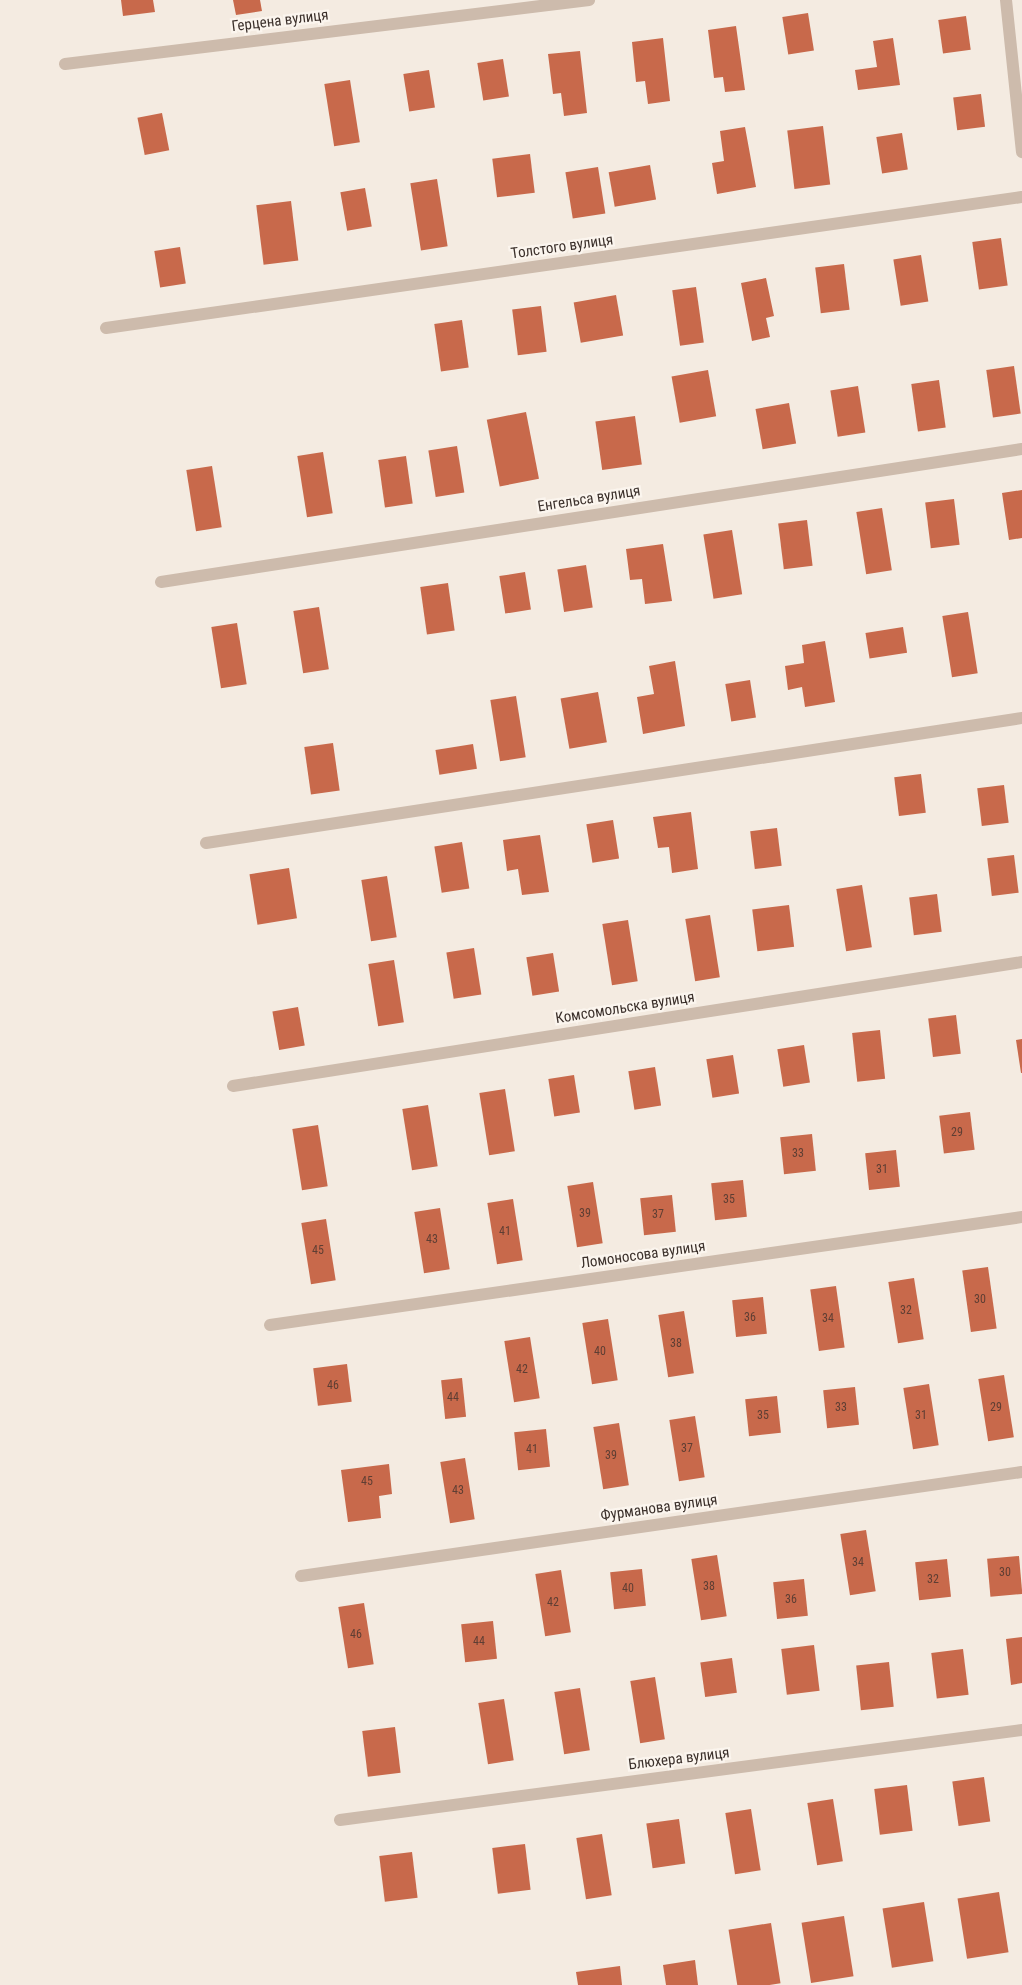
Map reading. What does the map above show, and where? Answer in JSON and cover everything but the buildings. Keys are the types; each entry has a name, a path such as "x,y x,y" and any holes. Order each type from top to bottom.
{"street":[{"name":"Герцена вулиця","path":"65,64 589,0"},
{"path":"1006,0 1022,152"},
{"name":"Толстого вулиця","path":"106,328 1022,197"},
{"name":"Енгельса вулиця","path":"160,582 1022,449"},
{"path":"206,843 1022,718"},
{"name":"Комсомольска вулиця","path":"233,1086 1022,962"},
{"name":"Ломоносова вулиця","path":"270,1325 1022,1217"},
{"name":"Фурманова вулиця","path":"301,1576 1022,1472"},
{"name":"Блюхера вулиця","path":"340,1820 1022,1730"}]}
